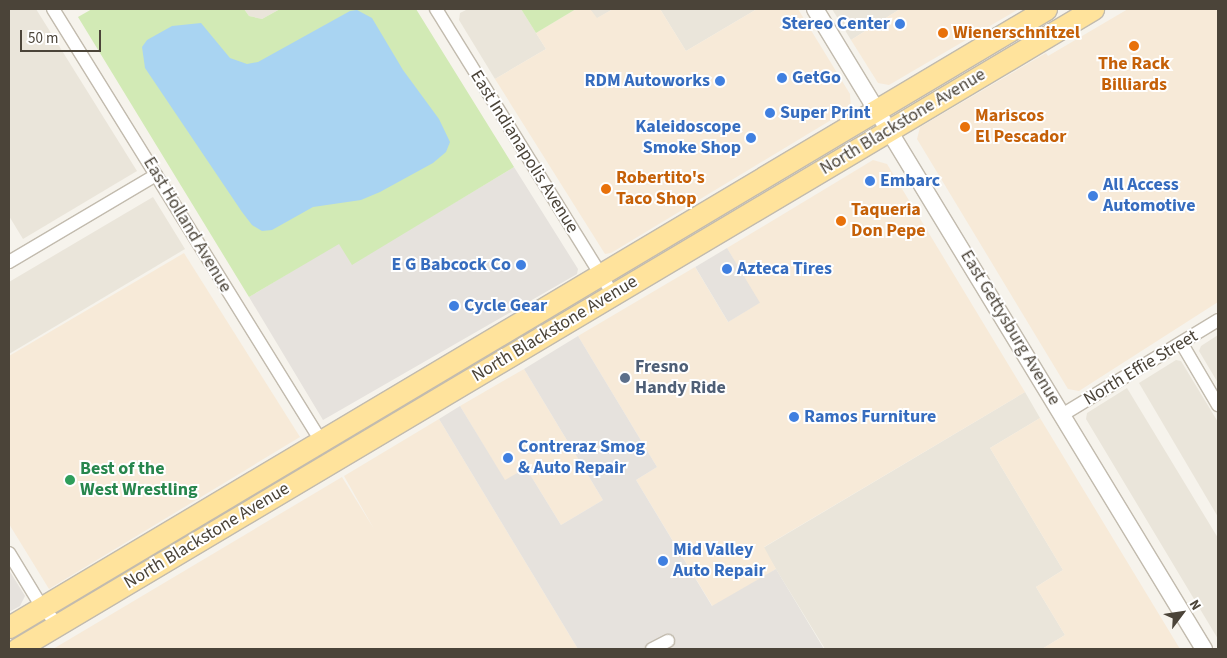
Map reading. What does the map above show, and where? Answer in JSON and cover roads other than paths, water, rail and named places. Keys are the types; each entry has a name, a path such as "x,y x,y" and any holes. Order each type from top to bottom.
{"main road":[{"name":"North Blackstone Avenue","path":"9,627 1046,9"},
{"name":"North Blackstone Avenue","path":"17,649 1093,9"},
{"path":"339,458 338,447 391,413 397,406 398,395"},
{"path":"260,505 264,493 317,457 321,441"}],"street":[{"name":"East Holland Avenue","path":"53,9 321,441"},
{"name":"East Gettysburg Avenue","path":"815,9 878,109 1204,649"},
{"name":"East Indianapolis Avenue","path":"439,10 613,295"},
{"path":"11,256 156,175"},
{"name":"North Effie Street","path":"1062,415 1182,344 1218,320"},
{"path":"1182,344 1218,405"},
{"path":"9,553 42,607 58,624"},
{"path":"652,649 668,641"}],"water":[{"path":"357,10 372,18 403,70 439,119 450,142 446,152 433,163 380,192 361,200 313,207 272,230 262,231 252,225 242,212 145,68 142,47 147,40 172,26 201,23 230,58 247,64 258,62 350,11"}],"place":[{"name":"Stereo Center","path":"900,24"},
{"name":"Wienerschnitzel","path":"943,33"},
{"name":"The Rack Billiards","path":"1134,46"},
{"name":"GetGo","path":"782,78"},
{"name":"RDM Autoworks","path":"720,81"},
{"name":"Super Print","path":"770,113"},
{"name":"Mariscos El Pescador","path":"965,127"},
{"name":"Kaleidoscope Smoke Shop","path":"751,138"},
{"name":"Embarc","path":"870,181"},
{"name":"Robertito's Taco Shop","path":"606,189"},
{"name":"All Access Automotive","path":"1093,196"},
{"name":"Taqueria Don Pepe","path":"841,221"},
{"name":"E G Babcock Co","path":"521,265"},
{"name":"Azteca Tires","path":"727,269"},
{"name":"Cycle Gear","path":"454,306"},
{"name":"Fresno Handy Ride","path":"625,378"},
{"name":"Ramos Furniture","path":"794,417"},
{"name":"Contreraz Smog & Auto Repair","path":"508,458"},
{"name":"Best of the West Wrestling","path":"70,480"},
{"name":"Mid Valley Auto Repair","path":"663,561"}]}
